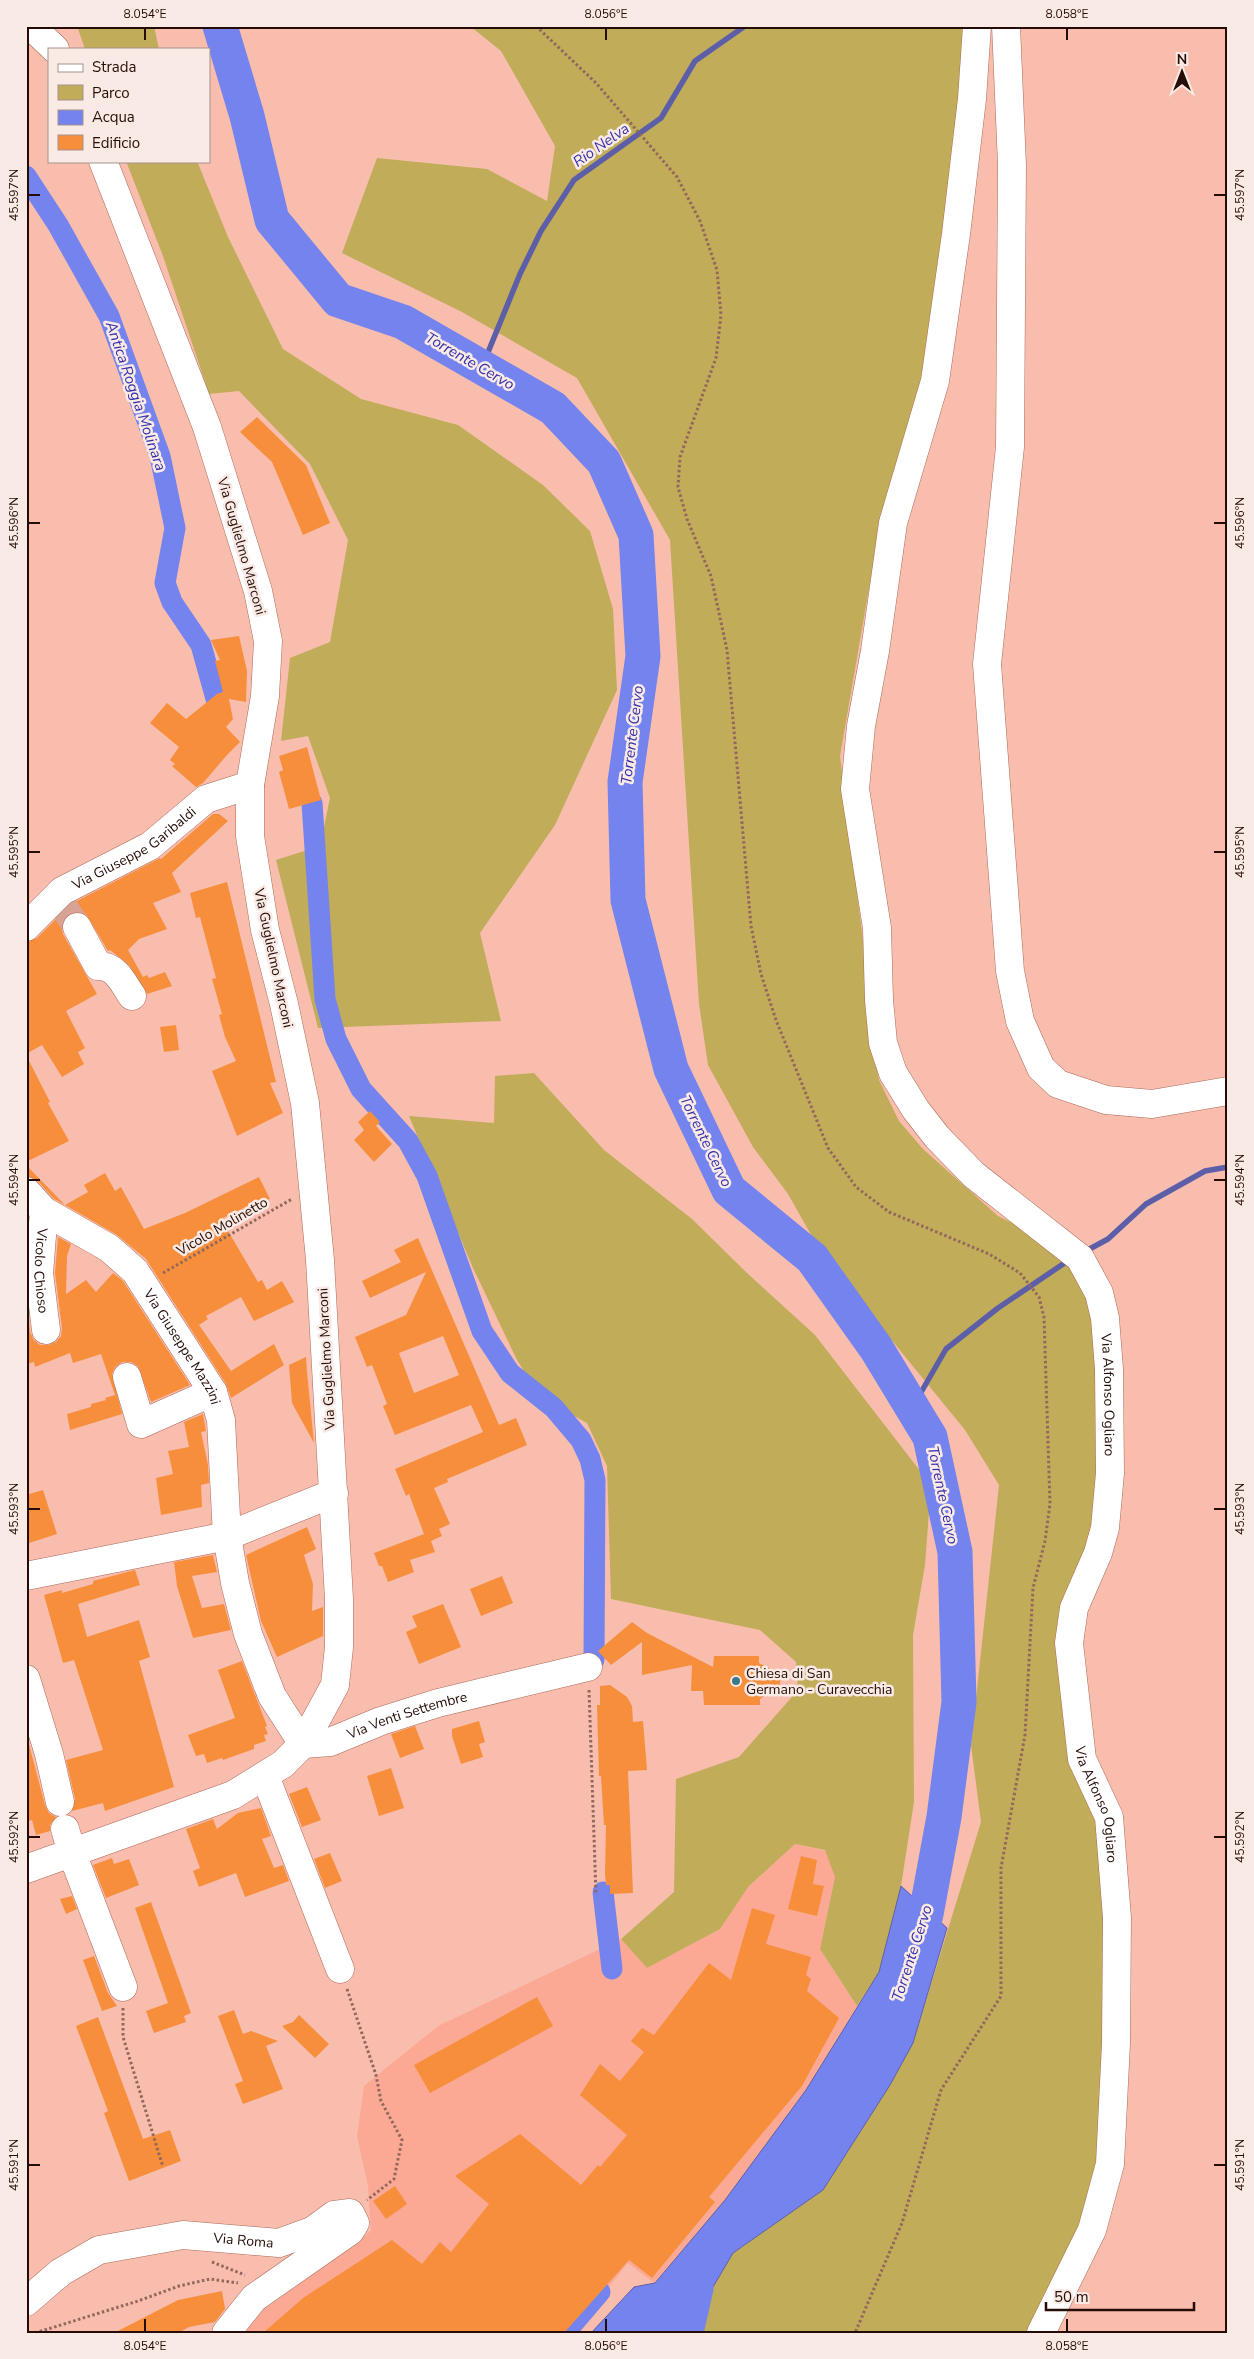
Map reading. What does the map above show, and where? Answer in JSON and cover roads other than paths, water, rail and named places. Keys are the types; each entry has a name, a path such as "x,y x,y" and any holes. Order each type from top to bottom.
{"street":[{"path":"32,26 53,48"},
{"path":"50,26 58,48"},
{"name":"Via Alfonso Ogliaro","path":"977,26 971,108 935,380 893,523 875,652 861,726 854,789 877,928 878,1000 883,1043 893,1073 926,1124 974,1175 1080,1258 1090,1272 1099,1292 1105,1318 1109,1369 1110,1472 1105,1528 1098,1553 1074,1608 1069,1643 1082,1759 1109,1817 1117,1918 1116,2053 1110,2164 1092,2230 1041,2333"},
{"path":"1006,26 1012,165 1010,447 987,664 1010,971 1020,1021 1041,1068 1058,1084 1106,1100 1152,1104 1216,1092"},
{"name":"Via Guglielmo Marconi","path":"102,162 207,427 258,591 268,641 265,696 250,785 250,836 265,930 284,1004 305,1103 320,1260 339,1599 335,1685 303,1744"},
{"name":"Via Giuseppe Garibaldi","path":"26,927 58,900 62,891 150,846 206,799 250,785"},
{"path":"77,927 98,966 105,966 115,971 132,996"},
{"name":"Via Giuseppe Mazzini","path":"26,1191 35,1217 109,1248 135,1271 213,1392 221,1420 227,1536 235,1582 248,1634 272,1696 303,1744"},
{"name":"Vicolo Chioso","path":"35,1217 33,1277 46,1330"},
{"path":"127,1377 141,1424 213,1392"},
{"path":"26,1576 227,1536 334,1493"},
{"name":"Via Venti Settembre","path":"303,1744 330,1742 438,1703 588,1667"},
{"path":"26,1680 49,1754 60,1802"},
{"path":"26,1869 68,1841 232,1795 284,1764 303,1744"},
{"path":"264,1776 340,1969"},
{"path":"68,1841 124,1988"},
{"name":"Via Roma","path":"26,2302 61,2272 99,2250 183,2235 279,2243 312,2231 334,2215 350,2213 355,2223 350,2231 254,2298 226,2333"}],"water":[{"path":"901,1886 947,1928 913,2043 890,2085 823,2190 733,2253 686,2333 591,2333 634,2287 655,2283 725,2200 806,2090 879,1972"}],"waterway":[{"name":"Torrente Cervo","path":"220,26 247,116 272,220 338,300 403,322 553,408 604,462 636,535 643,656 625,782 628,900 671,1069 729,1190 812,1258 876,1348 930,1437 955,1552 959,1702 944,1817 926,1914 912,1957"},
{"name":"Rio Nelva","path":"482,367 520,274 541,231 574,180 661,118 695,61 745,26"},
{"name":"Antica Roggia Molinara","path":"26,176 58,225 109,316 160,456 175,528 165,583 172,602 201,645 220,713"},
{"path":"312,803 325,999 336,1039 361,1089 408,1141 427,1176 482,1331 510,1373 554,1408 581,1440 590,1459 595,1480 594,1660"},
{"path":"1084,1252 1108,1239 1146,1204 1205,1171 1228,1167"},
{"path":"912,1408 946,1349 998,1308 1069,1260"},
{"path":"603,1892 612,1969"},
{"path":"693,2333 703,2289"},
{"path":"565,2333 600,2292"}],"tunnel":[{"path":"61,903 77,927"}],"place":[{"name":"Chiesa di San Germano - Curavecchia","path":"736,1681"}]}
